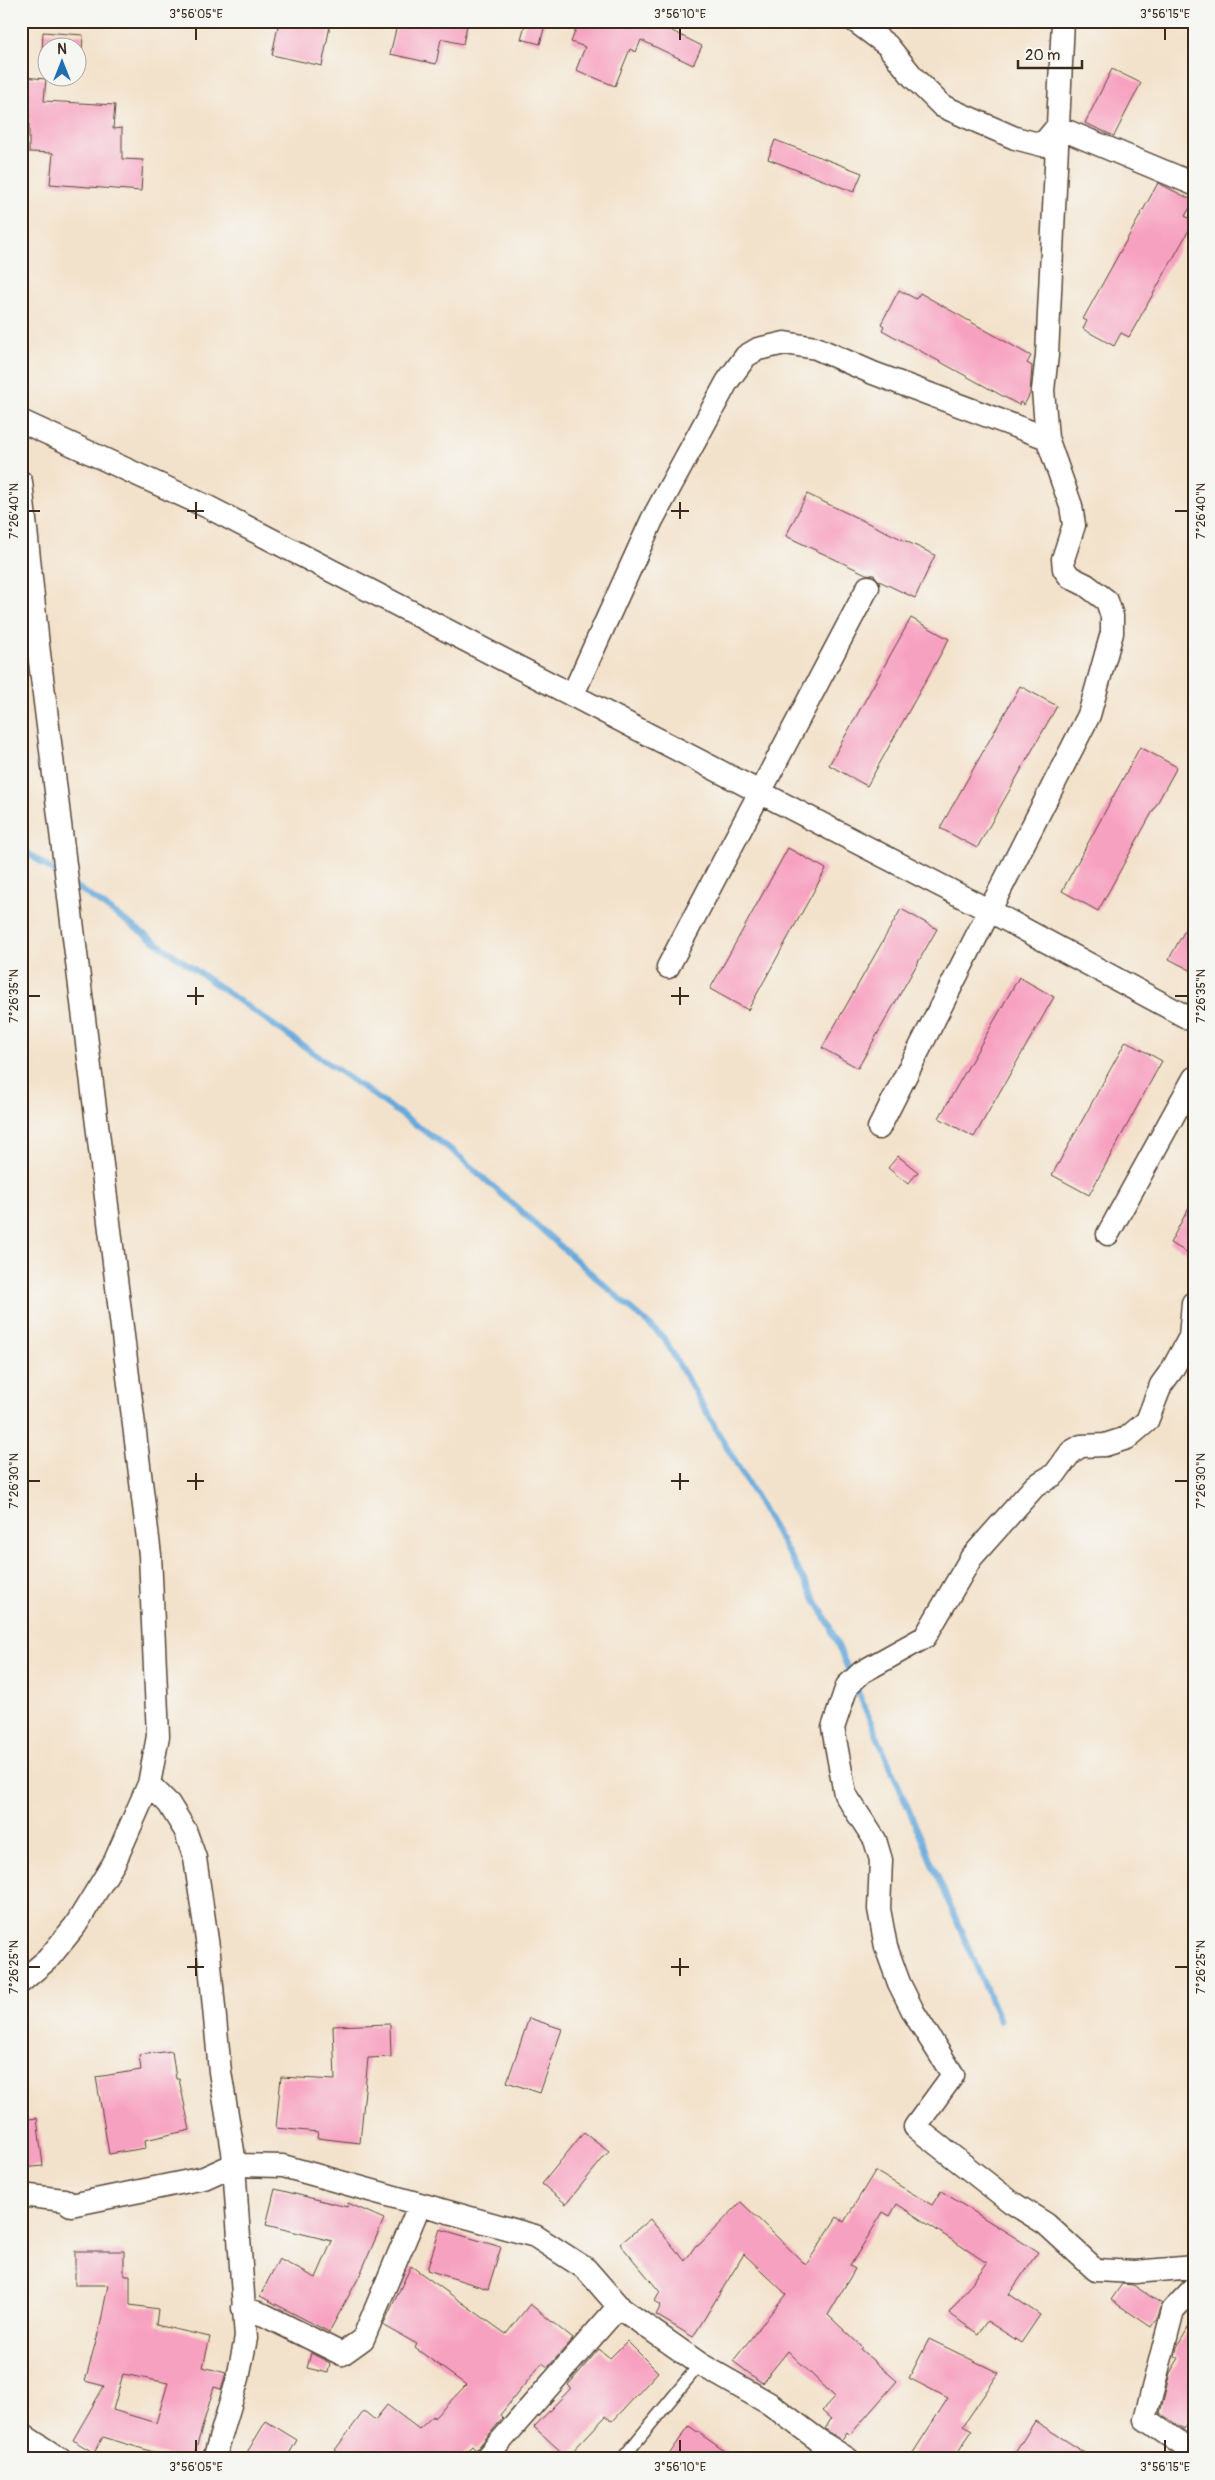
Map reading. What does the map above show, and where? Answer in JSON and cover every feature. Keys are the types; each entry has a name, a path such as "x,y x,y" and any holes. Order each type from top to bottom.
{"street":[{"path":"855,21 887,45 913,78 942,106 1015,138 1042,145 1057,127"},
{"path":"879,1128 1089,715 1112,633 1112,616 1107,601 1086,585 1070,577 1064,569 1063,559 1074,525 1071,506 1047,438 1043,390 1047,355 1063,21"},
{"path":"1057,127 1194,184"},
{"path":"573,694 652,520 727,382 746,356 758,349 785,343 816,348 872,373 1047,438"},
{"path":"21,420 208,507 573,694 990,911 1194,1021"},
{"path":"21,482 38,645 150,1555 158,1736 149,1784 115,1861 76,1926 48,1959 21,1982"},
{"path":"668,967 868,587"},
{"path":"1108,1234 1194,1078"},
{"path":"1193,1303 1190,1337 1172,1370 1161,1385 1147,1421 1127,1438 1105,1445 1081,1446 1071,1452 1055,1474 1035,1486 971,1558 925,1636 862,1672 847,1686 833,1728 845,1794 875,1840 881,1860 879,1909 886,1947 899,1983 914,2013 954,2076 915,2127 1011,2202 1046,2224 1096,2270 1134,2272 1194,2267"},
{"path":"149,1784 169,1804 185,1830 200,1882 220,2072 233,2165 246,2338 238,2378 214,2459"},
{"path":"140,1805 169,1804"},
{"path":"21,2195 64,2200 71,2206 204,2178 233,2165 283,2166 534,2236 586,2269 619,2306 700,2364 770,2404 821,2442 848,2459"},
{"path":"243,2308 264,2315 342,2354 363,2339 420,2204"},
{"path":"1194,2288 1173,2310 1145,2419 1194,2453"},
{"path":"485,2459 619,2306"},
{"path":"21,2434 60,2459"}],"lane":[{"path":"622,2459 700,2364"}],"building":[{"path":"279,21 331,21 322,66 272,55"},
{"path":"398,21 468,21 463,44 441,39 436,64 390,54"},
{"path":"526,21 546,21 540,44 521,39"},
{"path":"579,21 678,21 672,31 702,46 693,65 641,40 636,52 630,49 615,86 576,70 585,47 571,42"},
{"path":"43,32 83,35 83,38 43,38"},
{"path":"1112,69 1141,83 1114,136 1085,123"},
{"path":"23,77 38,78 38,88 45,88 44,101 115,105 113,129 122,128 122,159 143,160 141,191 50,184 53,153 29,152 29,115 21,115"},
{"path":"775,140 862,173 854,192 768,159"},
{"path":"1158,183 1194,201 1185,216 1194,221 1129,337 1121,333 1114,346 1083,329 1087,321 1083,319"},
{"path":"899,290 916,299 920,293 1031,356 1027,363 1032,366 1030,394 1024,405 1020,402 1019,405 882,330 884,326 881,324"},
{"path":"807,494 935,555 915,598 879,581 874,575 866,574 786,536"},
{"path":"911,618 949,639 867,786 829,765"},
{"path":"1020,686 1057,706 977,848 940,828"},
{"path":"1140,747 1177,767 1098,911 1062,891"},
{"path":"788,848 826,869 748,1010 710,989"},
{"path":"901,909 937,929 858,1068 822,1048"},
{"path":"1194,914 1194,972 1169,959"},
{"path":"1019,977 1054,997 974,1137 939,1118"},
{"path":"1126,1041 1162,1061 1089,1195 1052,1175"},
{"path":"898,1156 918,1172 908,1184 888,1168"},
{"path":"1194,1198 1194,1256 1170,1243"},
{"path":"529,2018 562,2029 540,2093 507,2082"},
{"path":"390,2024 391,2057 368,2058 360,2143 317,2138 318,2132 276,2128 281,2077 335,2080 333,2026"},
{"path":"172,2051 176,2079 179,2079 190,2130 145,2140 146,2148 109,2154 96,2077 141,2070 139,2055"},
{"path":"37,2118 43,2166 21,2168 21,2120"},
{"path":"584,2132 609,2151 566,2204 542,2184"},
{"path":"875,2171 932,2205 941,2191 1038,2252 1009,2294 1040,2315 1021,2343 987,2321 978,2334 949,2313 987,2263 897,2204 890,2216 883,2212 850,2266 855,2269 828,2315 862,2347 860,2349 897,2381 850,2435 847,2432 842,2440 825,2429 831,2419 822,2411 835,2397 788,2351 762,2383 733,2361 786,2294 744,2254 693,2337 656,2315 661,2305 655,2301 660,2292 620,2244 650,2219 685,2261 696,2245 698,2246 741,2202 806,2265 837,2217 844,2222"},
{"path":"275,2189 347,2207 348,2203 384,2219 359,2277 329,2332 260,2296 279,2259 316,2278 332,2241 266,2225"},
{"path":"440,2229 501,2247 488,2289 427,2270"},
{"path":"75,2251 124,2251 124,2275 130,2275 130,2305 158,2309 156,2325 210,2337 203,2367 226,2373 221,2389 214,2387 193,2459 177,2459 103,2437 94,2453 73,2440 104,2386 85,2381 100,2326 108,2285 75,2285","holes":["123,2374 168,2383 156,2423 113,2410"]},
{"path":"411,2266 506,2334 530,2304 573,2339 548,2367 542,2363 500,2415 503,2418 476,2450 472,2446 458,2459 346,2459 335,2450 364,2411 375,2420 387,2405 419,2429 433,2416 434,2418 466,2385 415,2348 417,2344 383,2325"},
{"path":"1122,2284 1133,2285 1162,2304 1158,2317 1151,2327 1111,2300"},
{"path":"1194,2318 1194,2410 1183,2429 1160,2413 1170,2373 1179,2358 1175,2356 1177,2347"},
{"path":"929,2339 999,2373 963,2426 972,2431 953,2459 909,2459 948,2398 909,2378"},
{"path":"627,2341 658,2372 613,2421 606,2416 567,2457 534,2427 571,2388 568,2385 599,2349 610,2358"},
{"path":"311,2353 330,2363 328,2373 307,2368"},
{"path":"266,2421 297,2440 286,2459 243,2459"},
{"path":"1035,2421 1095,2459 1023,2459 1015,2453"},
{"path":"689,2426 736,2459 666,2459"}],"waterway":[{"path":"21,848 60,876"},
{"path":"73,884 453,1151 663,1337 827,1620 851,1676"},
{"path":"855,1685 1000,2021"}]}
